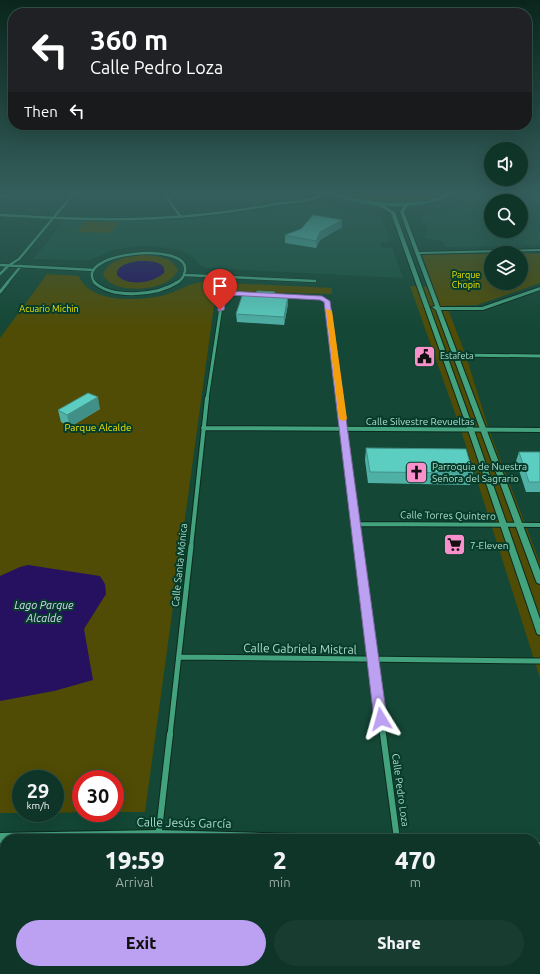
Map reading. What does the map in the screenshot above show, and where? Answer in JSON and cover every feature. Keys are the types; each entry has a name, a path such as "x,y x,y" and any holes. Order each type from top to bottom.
{"street":[{"path":"0,274 8,266 20,259 38,237"},
{"path":"402,237 540,630"},
{"path":"411,237 540,581"},
{"path":"417,253 540,252"},
{"path":"185,275 185,268 182,262 168,256 150,253 136,253 110,259 100,264 94,270 92,276 94,283 101,288 127,294 157,291 174,284 185,275 315,281"},
{"path":"0,292 21,266 20,259"},
{"path":"0,265 94,270"},
{"path":"415,272 419,274 431,305 438,309 483,308 540,288"},
{"name":"Calle Santa Mónica","path":"158,834 203,428 224,293 250,294"},
{"path":"523,294 540,294"},
{"name":"Calle Pedro Loza","path":"265,295 322,298 327,301 372,659 397,834"},
{"path":"456,355 540,356"},
{"name":"Calle Silvestre Revueltas","path":"203,428 540,430"},
{"name":"Calle Torres Quintero","path":"356,524 540,525"},
{"name":"Calle Gabriela Mistral","path":"179,657 540,661"}],"shaded area":[{"path":"51,237 388,237 390,242 380,243 382,248 392,248 403,278 207,268 199,265 190,255 180,250 153,246 139,246 113,250 90,260 33,259"},
{"path":"425,237 540,237 540,245 446,247 442,241 425,239"}],"green space":[{"name":"Parque Chopin","path":"528,253 540,254 540,283 528,287"},
{"name":"Parque Chopin","path":"422,254 484,254 484,290 520,290 477,305 440,306"},
{"path":"142,255 167,259 175,265 178,270 173,277 164,283 141,289 118,286 109,282 103,275 109,265 114,262 124,258","holes":["146,261 155,279 135,282 126,280 117,275 118,271 123,265"]},
{"name":"Parque Alcalde","path":"47,274 79,276 85,285 93,292 104,296 130,299 165,295 188,285 203,282 332,288 332,294 216,291 145,812 124,812 124,770 72,770 72,812 64,813 64,770 12,770 12,813 0,813 0,338"},
{"path":"410,286 430,287 438,309 448,309 466,356 489,430 540,563 540,678 461,430"}],"water":[{"path":"138,261 151,261 159,263 164,269 164,273 153,279 140,282 127,281 121,279 117,275 117,272 121,267"},
{"name":"Lago Parque Alcalde","path":"28,565 100,576 105,584 106,594 84,629 93,680 54,691 0,701 0,576"}],"building":[{"path":"298,237 318,237 316,241"},
{"path":"257,291 275,292 274,295 288,296 284,317 236,314 243,293 256,294"},
{"path":"88,393 98,397 67,415 58,410"},
{"path":"366,448 466,449 473,473 370,472"},
{"path":"519,452 540,452 540,482 529,482"}],"slow traffic":[{"path":"328,311 343,419"}],"place":[{"name":"Estafeta","path":"425,356"},
{"name":"Parroquia de Nuestra Señora del Sagrario","path":"416,472"},
{"name":"7-Eleven","path":"454,545"}],"route":[{"path":"220,310 224,293 322,298 326,299 327,301 381,719"}],"park label":[{"name":"Acuario Michin","path":"49,309"}]}
